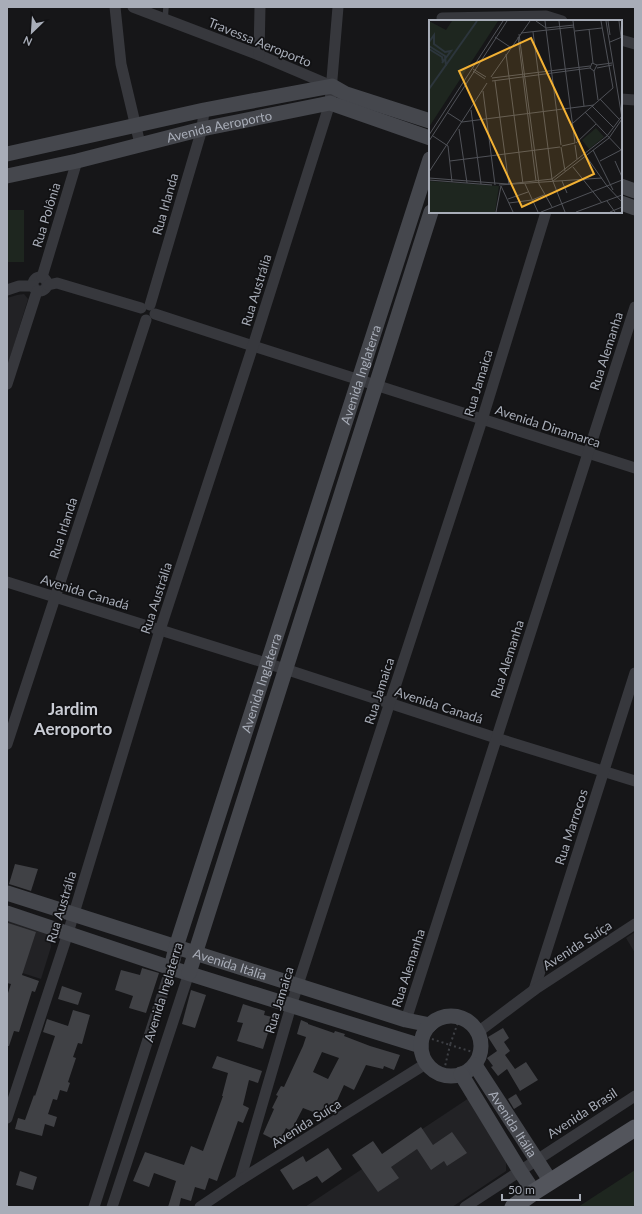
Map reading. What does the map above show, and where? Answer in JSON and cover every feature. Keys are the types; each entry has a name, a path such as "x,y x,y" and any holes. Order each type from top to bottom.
{"main road":[{"path":"513,1207 635,1128"}],"street":[{"path":"115,7 121,64 140,144"},
{"name":"Travessa Aeroporto","path":"132,7 259,55 332,86"},
{"path":"259,55 260,7"},
{"name":"Rua Austrália","path":"7,1118 74,914 160,630 330,104 338,7"},
{"path":"441,15 546,15 559,20"},
{"path":"622,40 635,44"},
{"path":"332,86 346,94 429,121"},
{"name":"Avenida Aeroporto","path":"7,154 204,110 332,86"},
{"path":"622,99 635,100"},
{"name":"Avenida Aeroporto","path":"7,176 77,161 202,129 330,104 429,138"},
{"name":"Rua Irlanda","path":"7,744 146,320 140,315 149,309 202,129 204,110"},
{"name":"Rua Polônia","path":"45,281 77,161"},
{"name":"Avenida Inglaterra","path":"94,1207 171,968 176,947 429,163"},
{"path":"622,186 635,190"},
{"path":"622,203 635,208"},
{"name":"Avenida Inglaterra","path":"112,1207 196,953 431,213"},
{"name":"Rua Jamaica","path":"240,1180 298,986 482,420 546,213"},
{"path":"7,290 19,286 35,288 42,291 45,289 45,281"},
{"name":"Avenida Dinamarca","path":"45,281 149,309 253,346 635,468"},
{"path":"7,384 35,288"},
{"name":"Rua Alemanha","path":"406,1020 635,307"},
{"name":"Avenida Canadá","path":"7,582 635,781"},
{"name":"Rua Marrocos","path":"534,990 635,673"},
{"name":"Avenida Itália","path":"7,893 406,1020 425,1036"},
{"name":"Avenida Itália","path":"7,913 171,968 292,1006 425,1036"},
{"name":"Avenida Suíça","path":"478,1032 534,990 635,924"},
{"path":"478,1032 471,1024 462,1018 453,1016 437,1020 425,1036 423,1055 427,1063 434,1071 452,1076 469,1070 478,1060"},
{"name":"Avenida Itália","path":"478,1032 481,1043 478,1060 550,1182"},
{"name":"Avenida Suíça","path":"200,1207 240,1180 427,1063"},
{"name":"Avenida Itália","path":"461,1074 520,1172 534,1192"},
{"name":"Avenida Brasil","path":"465,1207 635,1096"}],"lane":[{"path":"165,20 166,7"}],"path":[{"path":"444,1075 450,1046 457,1026 462,1018"},
{"path":"425,1036 450,1046 478,1060"}],"shaded area":[{"path":"7,210 24,210 24,262 7,262"},
{"path":"24,294 28,299 7,368 7,298"},
{"path":"9,920 50,933 51,947 41,979 7,968 7,927"},
{"path":"635,932 635,953 626,938"},
{"path":"469,1098 506,1156 506,1171 452,1207 305,1207"},
{"path":"635,1170 635,1207 578,1207"}],"building":[{"path":"15,864 38,869 31,891 9,884"},
{"path":"8,923 36,932 22,975 39,981 35,992 32,991 19,1032 14,1031 9,1046 7,1046 7,996 11,984 7,983"},
{"path":"142,968 159,973 146,1013 129,1008 133,996 115,990 121,970 140,975"},
{"path":"62,986 82,993 78,1005 58,999"},
{"path":"191,990 206,995 195,1028 182,1024"},
{"path":"243,1004 265,1011 264,1015 276,1018 272,1034 268,1033 263,1049 237,1041 243,1023 237,1022"},
{"path":"73,1010 90,1015 82,1044 78,1043 73,1057 76,1058 68,1082 70,1083 67,1092 60,1090 57,1100 53,1099 48,1114 57,1117 54,1127 45,1124 42,1136 15,1129 18,1118 25,1120 34,1095 35,1096 55,1036 43,1032 47,1019 68,1026"},
{"path":"301,1020 334,1033 335,1031 345,1034 344,1036 370,1046 400,1055 394,1070 384,1066 383,1069 366,1065 354,1090 344,1085 334,1107 326,1104 321,1115 303,1108 291,1131 286,1128 279,1142 263,1134 274,1109 272,1108 278,1096 276,1095 281,1086 284,1087 303,1046 306,1037 297,1034","holes":["322,1052 339,1058 328,1079 313,1072"]},
{"path":"503,1028 509,1038 504,1042 510,1051 505,1055 515,1069 526,1062 538,1080 520,1091 507,1069 498,1076 491,1067 493,1066 487,1058 497,1051 488,1037"},
{"path":"217,1056 262,1071 258,1083 249,1080 243,1105 249,1108 243,1123 238,1121 217,1181 209,1178 205,1190 195,1187 191,1201 181,1198 179,1207 168,1207 176,1181 154,1173 149,1187 133,1181 145,1152 184,1165 191,1146 203,1151 223,1096 228,1073 212,1068"},
{"path":"516,1094 522,1104 514,1109 508,1099"},
{"path":"421,1127 433,1145 452,1132 467,1153 447,1166 444,1161 431,1170 417,1149 391,1167 399,1178 378,1192 352,1155 373,1141 382,1154"},
{"path":"328,1148 342,1169 322,1183 317,1176 293,1190 280,1170 303,1156 306,1162"},
{"path":"20,1171 37,1177 33,1190 16,1185"}],"district":[{"name":"Jardim Aeroporto","path":"73,719"}]}
